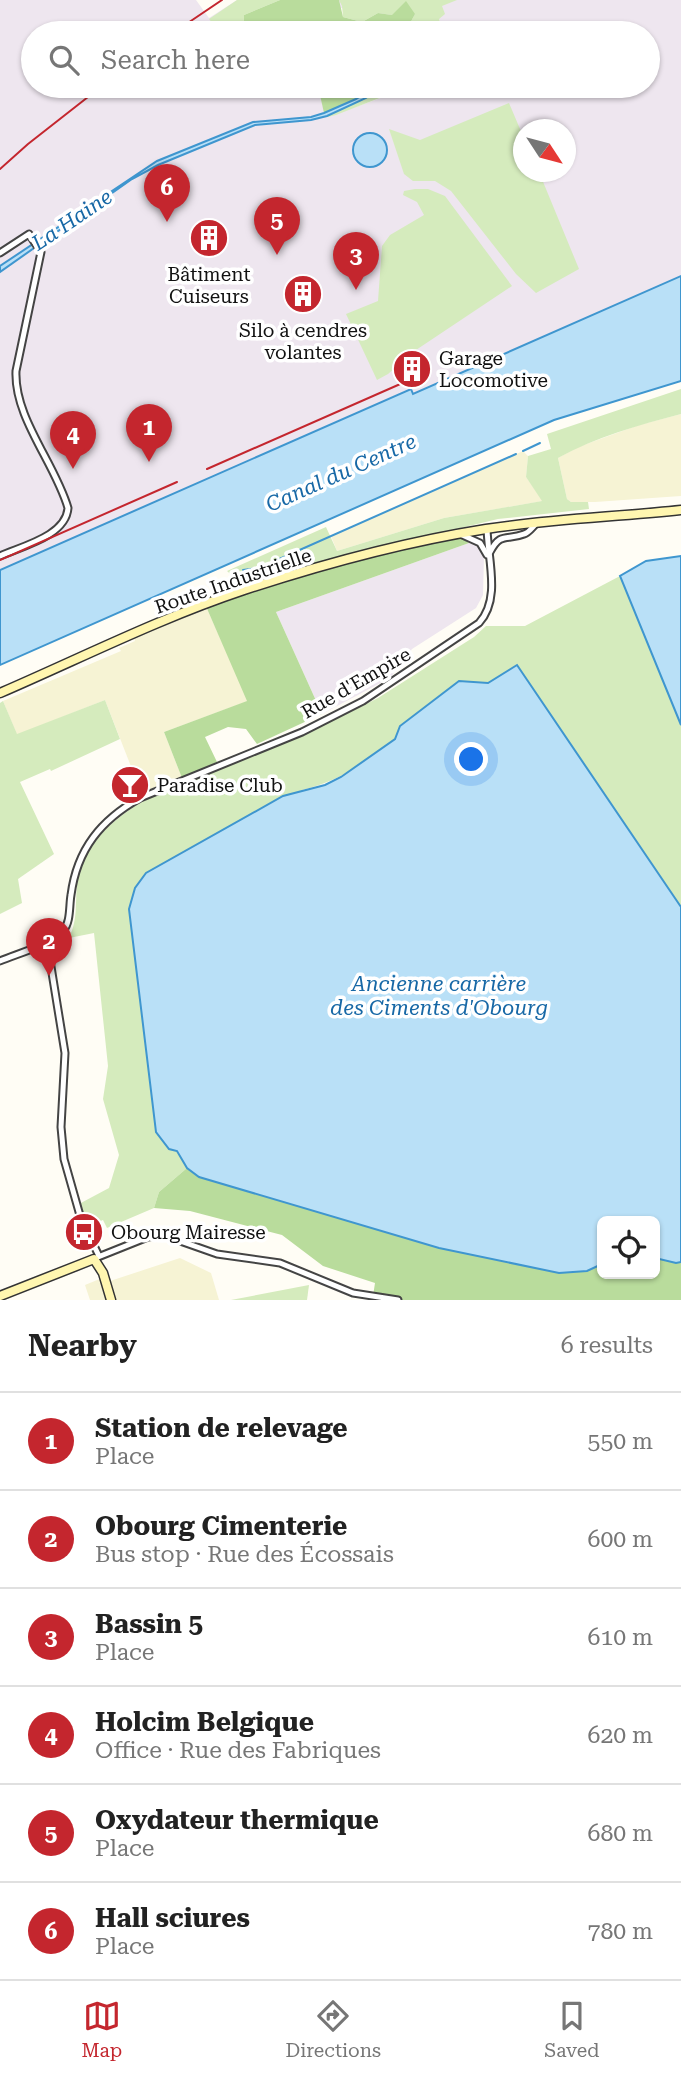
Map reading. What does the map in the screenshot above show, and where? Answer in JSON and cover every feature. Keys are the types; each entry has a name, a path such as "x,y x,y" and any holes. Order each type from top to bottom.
{"main road":[{"path":"487,529 681,510"},
{"name":"Route Industrielle","path":"0,693 167,619 235,593 341,561 487,529"},
{"path":"0,1296 97,1258 111,1300"}],"street":[{"path":"0,253 29,234 40,249 40,263 15,382 21,404 65,498 67,513 65,522 54,531 0,556"},
{"path":"488,558 497,540 525,534 537,523"},
{"name":"Rue d'Empire","path":"47,942 66,927 77,867 85,847 102,824 140,798 302,732 363,701 484,618 492,597 487,529"},
{"path":"460,534 480,543 488,558"},
{"path":"0,961 47,942 65,1054 61,1127 64,1159 81,1219 97,1258 148,1237 163,1235 217,1254 280,1263 353,1293 398,1300"}],"shaded area":[{"path":"0,0 196,0 209,18 237,0 279,0 227,21 21,21 21,98 333,98 328,117 381,98 660,98 660,21 440,21 281,0 681,0 681,276 413,394 410,389 0,570"},
{"path":"681,414 681,496 595,502 571,502 567,499 558,458 578,447 639,425"},
{"path":"523,451 528,456 526,477 543,501 444,518 337,551 331,536"},
{"path":"469,543 477,546 484,557 483,595 476,608 412,649 390,678 322,714 276,612"},
{"path":"205,604 248,701 164,732 182,778 141,792 105,700 17,735 3,701 121,651 119,648 135,641 133,635"},
{"path":"180,1258 211,1273 219,1300 90,1300 85,1285 102,1278 104,1283"}],"green space":[{"path":"237,0 280,0 244,15 244,21 209,19"},
{"path":"280,0 339,0 343,17 358,21 244,21 244,15"},
{"path":"339,0 457,0 442,6 445,14 440,21 411,21 415,14 378,13 358,21 343,17"},
{"path":"406,1 415,14 411,21 364,21 378,13 392,15"},
{"path":"321,98 358,98 356,99 324,113"},
{"path":"356,98 380,98 336,115 328,117 324,113"},
{"path":"509,103 516,119 513,119 513,182 543,182 579,269 536,293 516,274 451,191 435,181 413,181 404,174 389,129 420,140"},
{"path":"428,189 445,196 512,286 413,352 377,380 346,314 378,301 382,246 390,235 424,215 417,202 403,195 404,191"},
{"path":"681,389 681,414 603,438 558,458 567,499 571,502 588,502 589,509 498,519 340,557 247,589 227,571 326,527 337,551 444,518 542,501 526,477 528,456 551,449 547,434"},
{"path":"460,534 469,543 276,612 322,714 257,744 246,729 228,727 205,737 217,762 182,778 164,732 247,701 205,604 290,575"},
{"path":"620,576 681,725 681,907 517,666 488,683 459,682 367,760 325,783 302,790 135,888 129,909 156,1132 169,1149 177,1151 187,1168 159,1192 154,1208 107,1228 103,1220 87,1220 79,1204 109,1188 119,1155 103,1099 108,1066 94,933 69,938 75,918 80,871 99,836 141,802 310,732 378,698 474,637 486,626 525,626"},
{"path":"105,700 120,739 51,771 50,769 20,782 54,854 18,879 22,903 0,914 0,703 3,701 17,734"},
{"path":"187,1168 200,1177 439,1248 597,1266 597,1279 660,1279 660,1259 681,1262 681,1300 398,1300 373,1296 375,1283 323,1266 282,1235 190,1211 154,1208 159,1192"},
{"path":"309,1285 307,1300 231,1300"}],"water":[{"name":"La Haine","path":"366,98 327,116 311,120 255,125 158,165 132,179 0,272 0,266 157,161 253,122 311,117 356,99"},
{"path":"370,133 382,138 387,150 382,162 370,167 358,162 353,150 358,138"},
{"name":"Canal du Centre","path":"681,276 681,381 554,420 0,665 0,570 411,389 413,394"},
{"path":"681,556 681,725 620,576 646,561"},
{"name":"Ancienne carrière des Ciments d'Obourg","path":"517,665 681,907 681,1262 660,1259 660,1216 597,1216 597,1266 587,1271 559,1273 439,1248 199,1177 187,1168 177,1151 169,1149 156,1132 129,909 135,888 146,873 283,796 325,785 341,777 395,739 400,726 459,681 488,683"}],"waterway":[{"path":"523,451 540,443"},
{"path":"243,570 259,568 516,454"}],"railway":[{"path":"191,21 222,0"},
{"path":"0,169 87,98"},
{"path":"207,469 423,374"},
{"path":"0,560 177,482"}],"place":[{"name":"Hall sciures","path":"167,222"},
{"name":"Bâtiment Cuiseurs","path":"209,238"},
{"name":"Oxydateur thermique","path":"277,255"},
{"name":"Bassin 5","path":"356,290"},
{"name":"Silo à cendres volantes","path":"303,294"},
{"name":"Garage Locomotive","path":"412,369"},
{"name":"Station de relevage","path":"149,462"},
{"name":"Holcim Belgique","path":"73,469"},
{"name":"Paradise Club","path":"130,785"},
{"name":"Obourg Cimenterie","path":"49,976"},
{"name":"Obourg Mairesse","path":"84,1232"}]}
